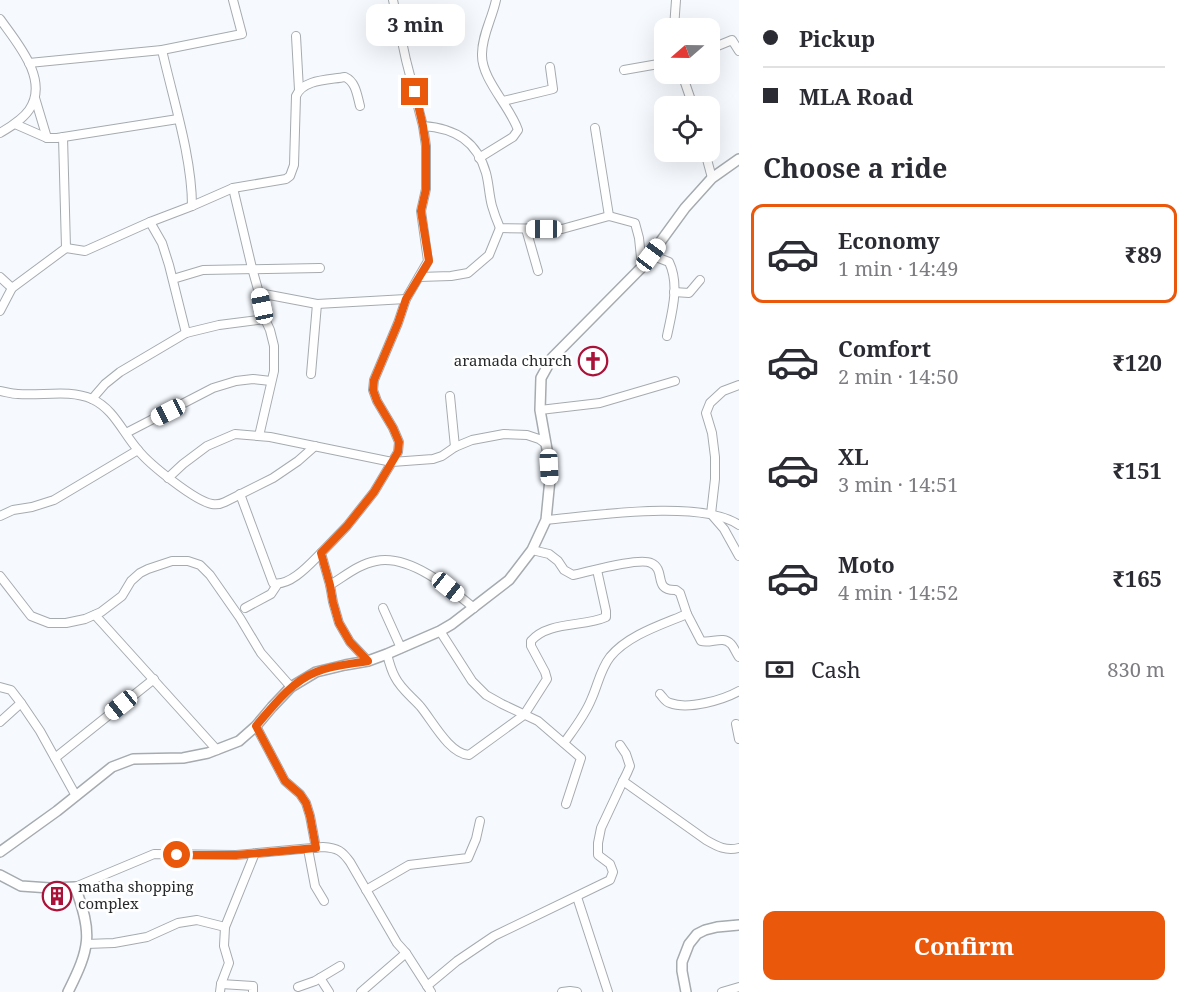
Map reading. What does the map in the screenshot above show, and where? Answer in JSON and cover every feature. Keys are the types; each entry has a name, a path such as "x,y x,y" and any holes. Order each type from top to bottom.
{"street":[{"path":"29,63 162,50 242,34 233,0"},
{"path":"245,608 271,594 277,585 301,573 321,553 347,526 374,492 398,452 399,442 373,390 374,380 406,299 429,261 421,211 426,189 426,146 393,0"},
{"path":"479,158 510,139 518,130 485,72 482,62 483,42 496,0"},
{"path":"675,18 676,0"},
{"path":"0,19 29,63 35,79 35,98 47,138"},
{"path":"296,36 299,90"},
{"path":"720,45 732,40 739,51"},
{"path":"162,50 192,190 192,206"},
{"path":"624,70 654,65"},
{"path":"503,101 553,89 550,66"},
{"path":"0,310 12,288 66,248 85,251 233,188 282,180 290,176 294,165 296,96 304,86 348,78 353,83 360,106"},
{"path":"0,133 15,124 29,111 35,98"},
{"path":"15,124 47,138 178,119"},
{"path":"419,277 468,273 489,255 500,228 492,206 486,172 466,140 447,129 423,126"},
{"path":"595,128 609,216"},
{"path":"63,137 66,248"},
{"path":"0,852 112,767 134,759 183,758 208,753 239,741 256,726 291,687 316,672 368,661 440,631 509,580 532,550 546,520 550,479 540,411 541,378 552,358 642,267 685,208 712,178 739,159"},
{"path":"708,162 712,178"},
{"path":"233,188 265,319 274,346 274,370 260,436"},
{"path":"500,228 562,229 609,216 634,223 639,238 642,267"},
{"path":"150,222 162,243 186,333"},
{"path":"526,229 538,271"},
{"path":"651,255 669,262 674,273 674,302 667,336"},
{"path":"173,279 202,270 320,268"},
{"path":"0,278 12,288"},
{"path":"674,292 689,293 700,280"},
{"path":"260,293 317,304 406,299"},
{"path":"311,374 317,304"},
{"path":"92,399 120,372 186,333 219,325 265,319"},
{"path":"126,433 213,388 236,381 253,379 271,381"},
{"path":"540,411 600,403 675,381"},
{"path":"739,385 723,391 710,403 706,413 712,433 715,457 711,514 724,529 739,556"},
{"path":"0,391 17,394 73,394 92,399 121,424 138,450 168,478 186,490 217,505 273,478 315,446"},
{"path":"450,396 455,447"},
{"path":"168,478 207,446 235,434 260,436 392,462 433,459 472,440 504,434 527,435 546,444"},
{"path":"0,516 13,510 54,500 138,450"},
{"path":"240,494 273,583 277,585"},
{"path":"546,520 680,511 711,514 739,525"},
{"path":"532,550 549,554 564,570 573,575 633,562 652,563 658,569 662,586 680,593 687,614 701,641 706,643 726,640 731,643 739,657"},
{"path":"321,553 339,623 350,642 368,661"},
{"path":"330,585 361,566 377,560 392,561 423,571 474,608"},
{"path":"0,576 31,616 49,623 66,623 85,619 101,612 122,597 131,581 148,569 172,561 188,561 201,565 240,618 261,653 291,687"},
{"path":"387,654 394,676 402,689 420,706 450,744 462,754 469,755 524,715 547,679 531,646 531,641 535,636 558,627 606,617 597,570"},
{"path":"383,608 401,648"},
{"path":"564,743 585,712 602,670 611,656 643,633 687,614"},
{"path":"95,615 217,750"},
{"path":"440,631 472,681 486,695 538,721 581,758 566,804"},
{"path":"55,758 154,679"},
{"path":"0,687 11,690 21,703 76,796"},
{"path":"660,694 667,703 681,706 711,702 739,691"},
{"path":"0,722 21,703"},
{"path":"736,724 739,739"},
{"path":"256,726 285,781 300,794 306,803 310,816 315,886 324,901"},
{"path":"0,875 21,886 75,887 154,854 255,854 333,848 343,853 350,862 397,943 429,989 457,961 494,936 610,880 613,872 610,864 598,855 598,843 601,828 630,766 626,753 620,745"},
{"path":"622,781 718,847 730,850 739,848"},
{"path":"366,890 410,865 468,858 480,821"},
{"path":"253,992 253,986 221,988 229,963 224,945 225,927 255,854"},
{"path":"68,992 81,965 87,932 75,887"},
{"path":"577,897 608,992"},
{"path":"86,944 147,938 178,923 196,920 225,927"},
{"path":"686,992 682,962 689,944 697,934 717,927 739,925"},
{"path":"361,992 406,953"},
{"path":"298,987 340,966"},
{"path":"320,978 329,992"},
{"path":"722,992 739,987"},
{"path":"562,992 577,992"}],"place":[{"name":"aramada church","path":"593,361"},
{"name":"matha shopping complex","path":"57,896"}],"route":[{"path":"177,855 236,855 316,848 306,803 300,794 285,781 256,726 291,687 316,672 368,661 350,642 339,623 321,553 347,526 374,492 398,452 399,442 373,390 374,380 406,299 429,261 421,211 426,189 426,146 415,92"}]}
